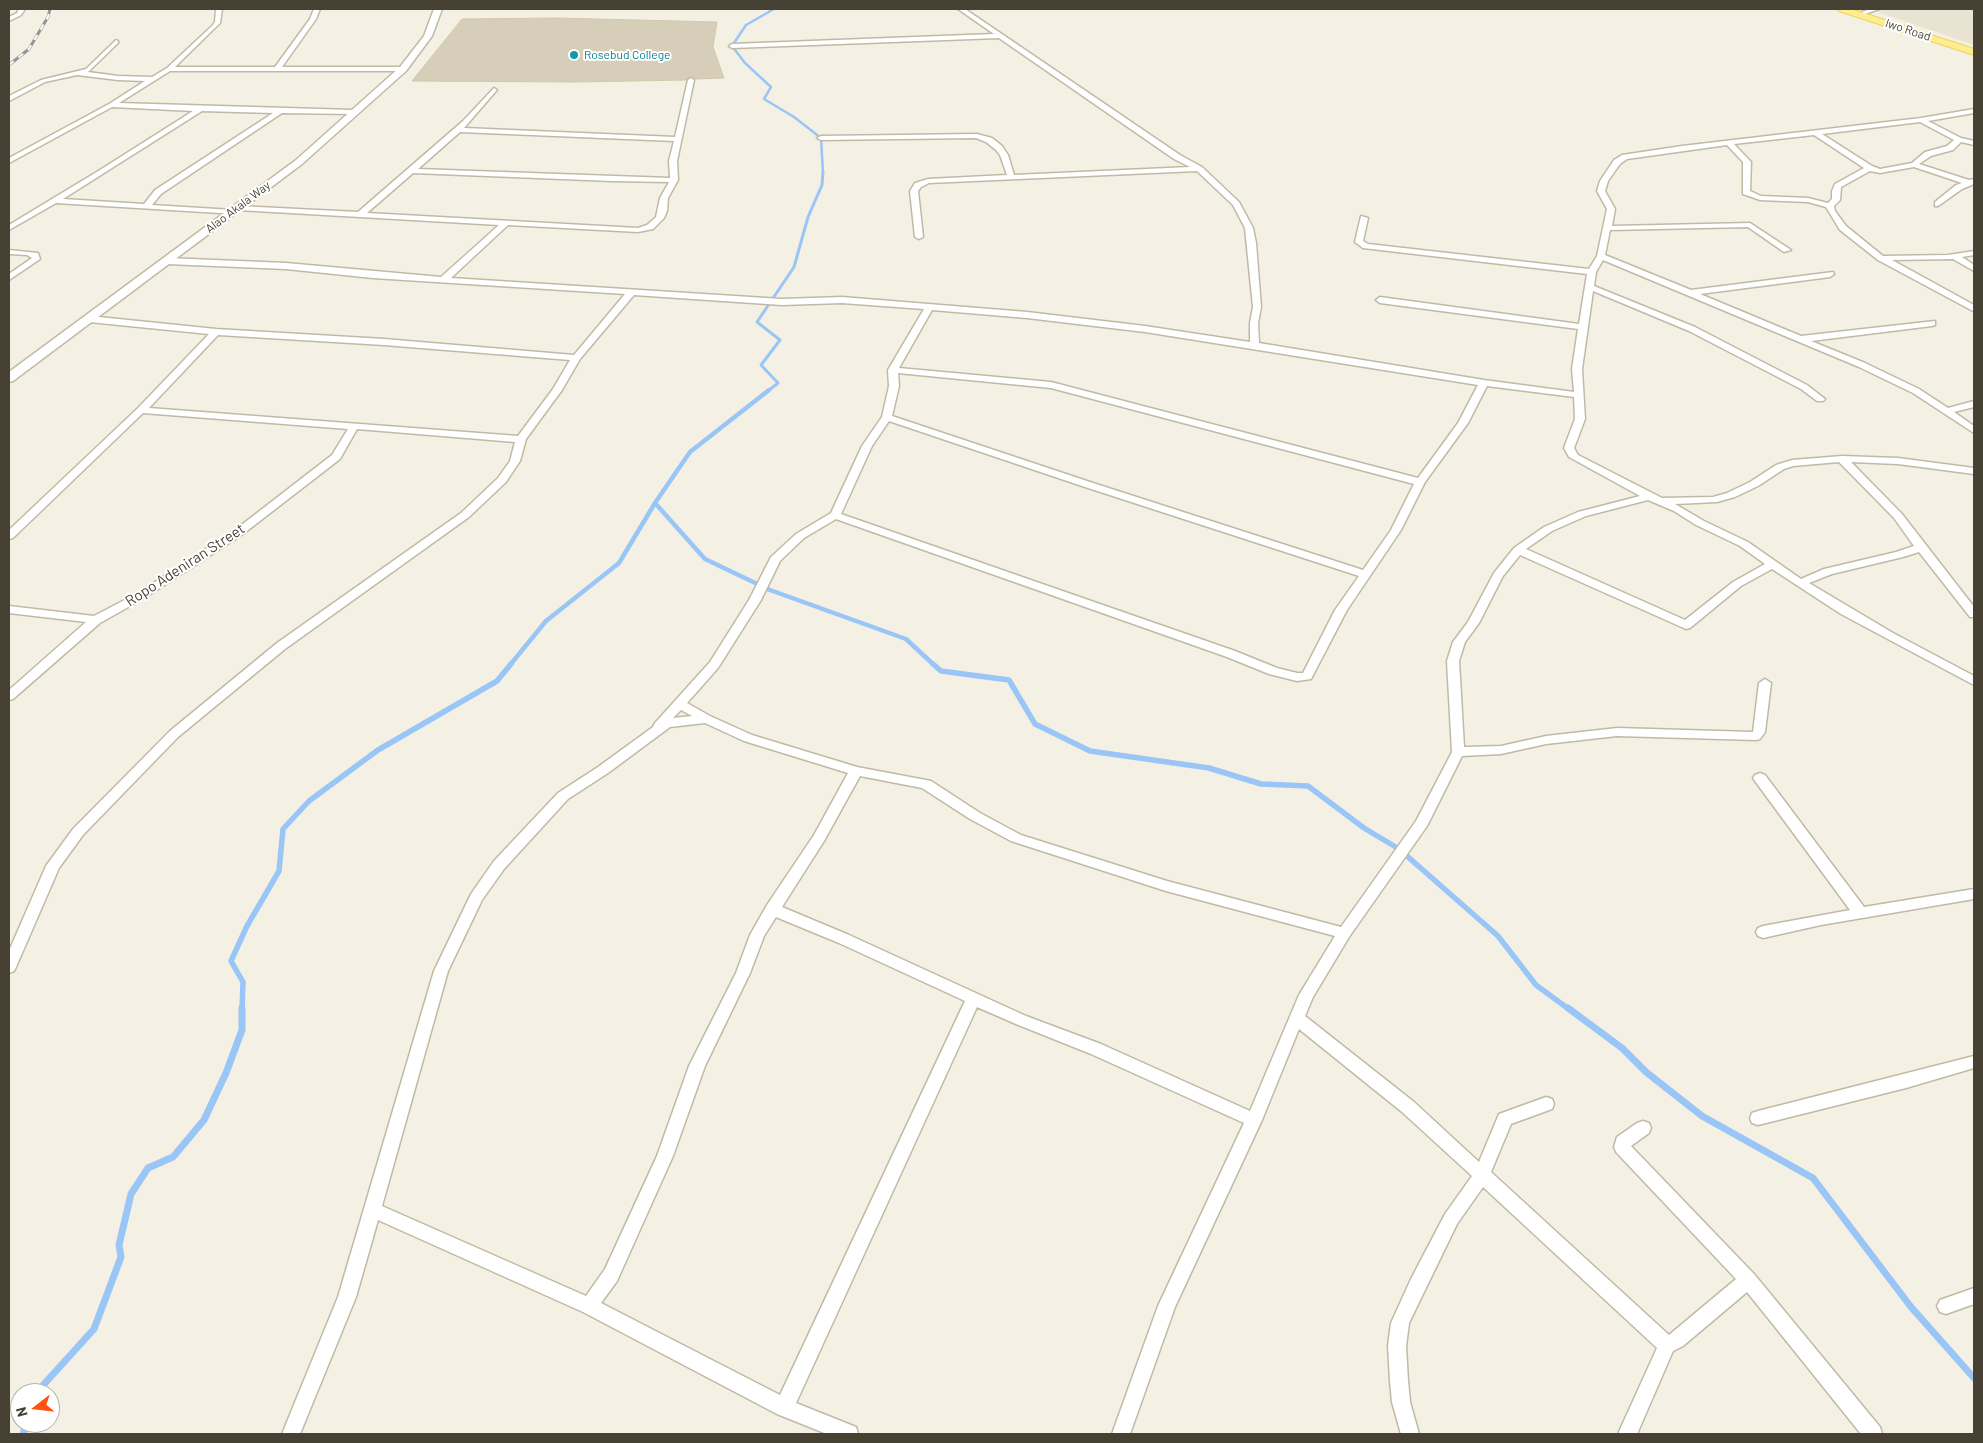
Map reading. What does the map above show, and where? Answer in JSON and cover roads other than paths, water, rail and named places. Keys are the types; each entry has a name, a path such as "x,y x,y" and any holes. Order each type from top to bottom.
{"main road":[{"name":"Iwo Road","path":"1842,9 1974,52"},
{"name":"Iwo Road","path":"1860,10 1974,48"}],"street":[{"path":"9,19 19,14 22,9"},
{"path":"9,161 111,105 169,69 215,26 218,22 219,9"},
{"path":"278,68 313,19 317,9"},
{"name":"Alao Akala Way","path":"9,378 299,162 403,69 428,36 438,9"},
{"path":"961,9 1177,157 1199,169 1236,204 1249,228 1256,272 1258,307 1254,323 1254,345"},
{"path":"1860,10 1876,9"},
{"path":"732,46 1002,36"},
{"path":"9,99 43,81 88,70 116,42"},
{"path":"169,69 403,69"},
{"path":"76,73 118,78 153,79"},
{"path":"54,201 644,230 654,225 660,218 663,211 664,198 674,180 673,161 691,80"},
{"path":"360,215 412,172 466,123 494,90"},
{"path":"111,105 353,112"},
{"path":"9,228 201,109"},
{"path":"146,207 158,192 280,111"},
{"path":"1974,111 1921,120 1682,148 1620,159 1604,181 1601,191 1612,209 1601,256 1592,272 1589,287 1577,369 1577,395 1580,419 1570,442 1570,452 1574,456 1654,499 1678,509 1700,523 1744,544 1800,583 1889,636 1974,681"},
{"path":"1921,120 1959,140 1974,143"},
{"path":"458,130 678,139"},
{"path":"1815,132 1869,168 1880,171 1914,166 1972,182"},
{"path":"821,138 977,136 989,140 999,148 1004,155 1011,176"},
{"path":"1914,166 1917,161 1928,154 1950,148 1959,140"},
{"path":"1729,142 1747,162 1747,193 1760,198 1808,200 1830,206"},
{"path":"1830,206 1836,200 1838,186 1869,168"},
{"path":"919,237 914,206 914,191 918,185 935,180 1199,169"},
{"path":"412,172 612,180 674,180"},
{"path":"1938,204 1960,187 1972,182"},
{"path":"1830,206 1831,211 1843,228 1881,258 1973,308"},
{"path":"1364,218 1359,242 1366,246 1592,272"},
{"path":"444,279 505,224"},
{"path":"1608,228 1750,225 1787,250"},
{"path":"9,252 27,253 35,256 36,260 9,278"},
{"path":"1881,258 1954,256 1974,253"},
{"path":"1601,256 1802,339 1916,391 1974,430"},
{"path":"1954,256 1974,268"},
{"path":"168,261 286,266 742,300 782,302 824,300 1066,320 1145,329 1484,383 1577,395"},
{"path":"1690,294 1830,274"},
{"path":"1589,287 1637,305 1692,330 1804,387 1820,399"},
{"path":"9,966 53,866 78,832 174,734 281,646 465,515 502,480 515,461 521,439 557,390 576,358 632,292"},
{"path":"1380,300 1584,327"},
{"path":"654,731 714,665 754,600 775,559 800,536 835,515 867,446 886,417 894,386 893,370 929,308"},
{"path":"90,319 216,332 384,342 576,358"},
{"path":"1802,339 1932,323"},
{"path":"9,536 141,410 216,332"},
{"path":"893,370 1051,385 1420,482"},
{"path":"835,515 1231,654 1273,671 1297,678 1307,676 1341,610 1396,530 1420,482 1462,423 1484,383"},
{"path":"1948,411 1974,404"},
{"path":"141,410 353,428 521,439"},
{"path":"886,417 1086,484 1366,574"},
{"name":"Ropo Adeniran Street","path":"9,696 96,620 142,595 239,532 336,457 353,428"},
{"path":"1842,459 1898,516 1974,614"},
{"path":"1121,1434 1167,1306 1254,1120 1306,995 1344,933 1422,823 1458,752 1453,662 1459,642 1473,623 1498,575 1518,550 1548,529 1582,514 1654,499 1713,500 1739,492 1786,465 1842,459 1898,461 1974,471"},
{"path":"1800,583 1828,571 1899,555 1921,547"},
{"path":"1518,550 1686,625 1737,584 1774,564"},
{"path":"9,609 96,620"},
{"path":"1458,752 1501,750 1546,740 1618,732 1756,736 1759,732 1765,683"},
{"path":"680,704 706,719 748,738 856,771 926,784 983,821 1016,838 1166,886 1344,933"},
{"path":"292,1434 346,1297 441,971 476,898 498,865 563,796 603,770 667,723 706,719"},
{"path":"588,1306 615,1266 665,1156 697,1066 743,973 757,935 819,838 856,771"},
{"path":"1760,778 1860,913"},
{"path":"1763,932 1860,913 1974,894"},
{"path":"770,912 844,939 973,998 1096,1049 1254,1120"},
{"path":"784,1407 973,998"},
{"path":"1296,1018 1408,1107 1667,1345"},
{"path":"1758,1118 1974,1062"},
{"path":"1410,1434 1401,1402 1399,1381 1396,1346 1400,1323 1451,1219 1481,1176 1505,1120 1546,1104"},
{"path":"1643,1128 1623,1142 1622,1147 1748,1280 1873,1434"},
{"path":"371,1209 588,1306 784,1407 849,1434"},
{"path":"1627,1434 1667,1345 1677,1340 1748,1280"},
{"path":"1946,1306 1974,1296"}],"waterway":[{"path":"774,9 746,25 732,46 745,63 771,87 764,99 794,117 821,138 823,172"},
{"path":"768,391 778,383 761,365 780,340 757,322 794,267 808,217 822,185 823,172"},
{"path":"655,503 690,452 769,390"},
{"path":"510,665 546,621 619,563 655,503"},
{"path":"655,503 705,559 770,590 906,639 934,665"},
{"path":"242,1010 243,982 231,961 247,926 279,871 283,829 309,801 378,750 497,681 511,664"},
{"path":"933,664 941,671 1009,680 1035,724 1090,751 1209,768 1261,784 1308,786 1364,828 1399,849 1498,936 1536,985 1570,1010"},
{"path":"1568,1008 1622,1048 1646,1072 1702,1116 1813,1178 1911,1307 1974,1378"},
{"path":"45,1383 94,1329 121,1257 119,1245 131,1194 148,1168 173,1157 204,1120 226,1073 242,1030 242,1010"}],"railway":[{"path":"9,65 29,49 48,17 50,9"}],"place":[{"name":"Rosebud College","path":"574,55"}]}
